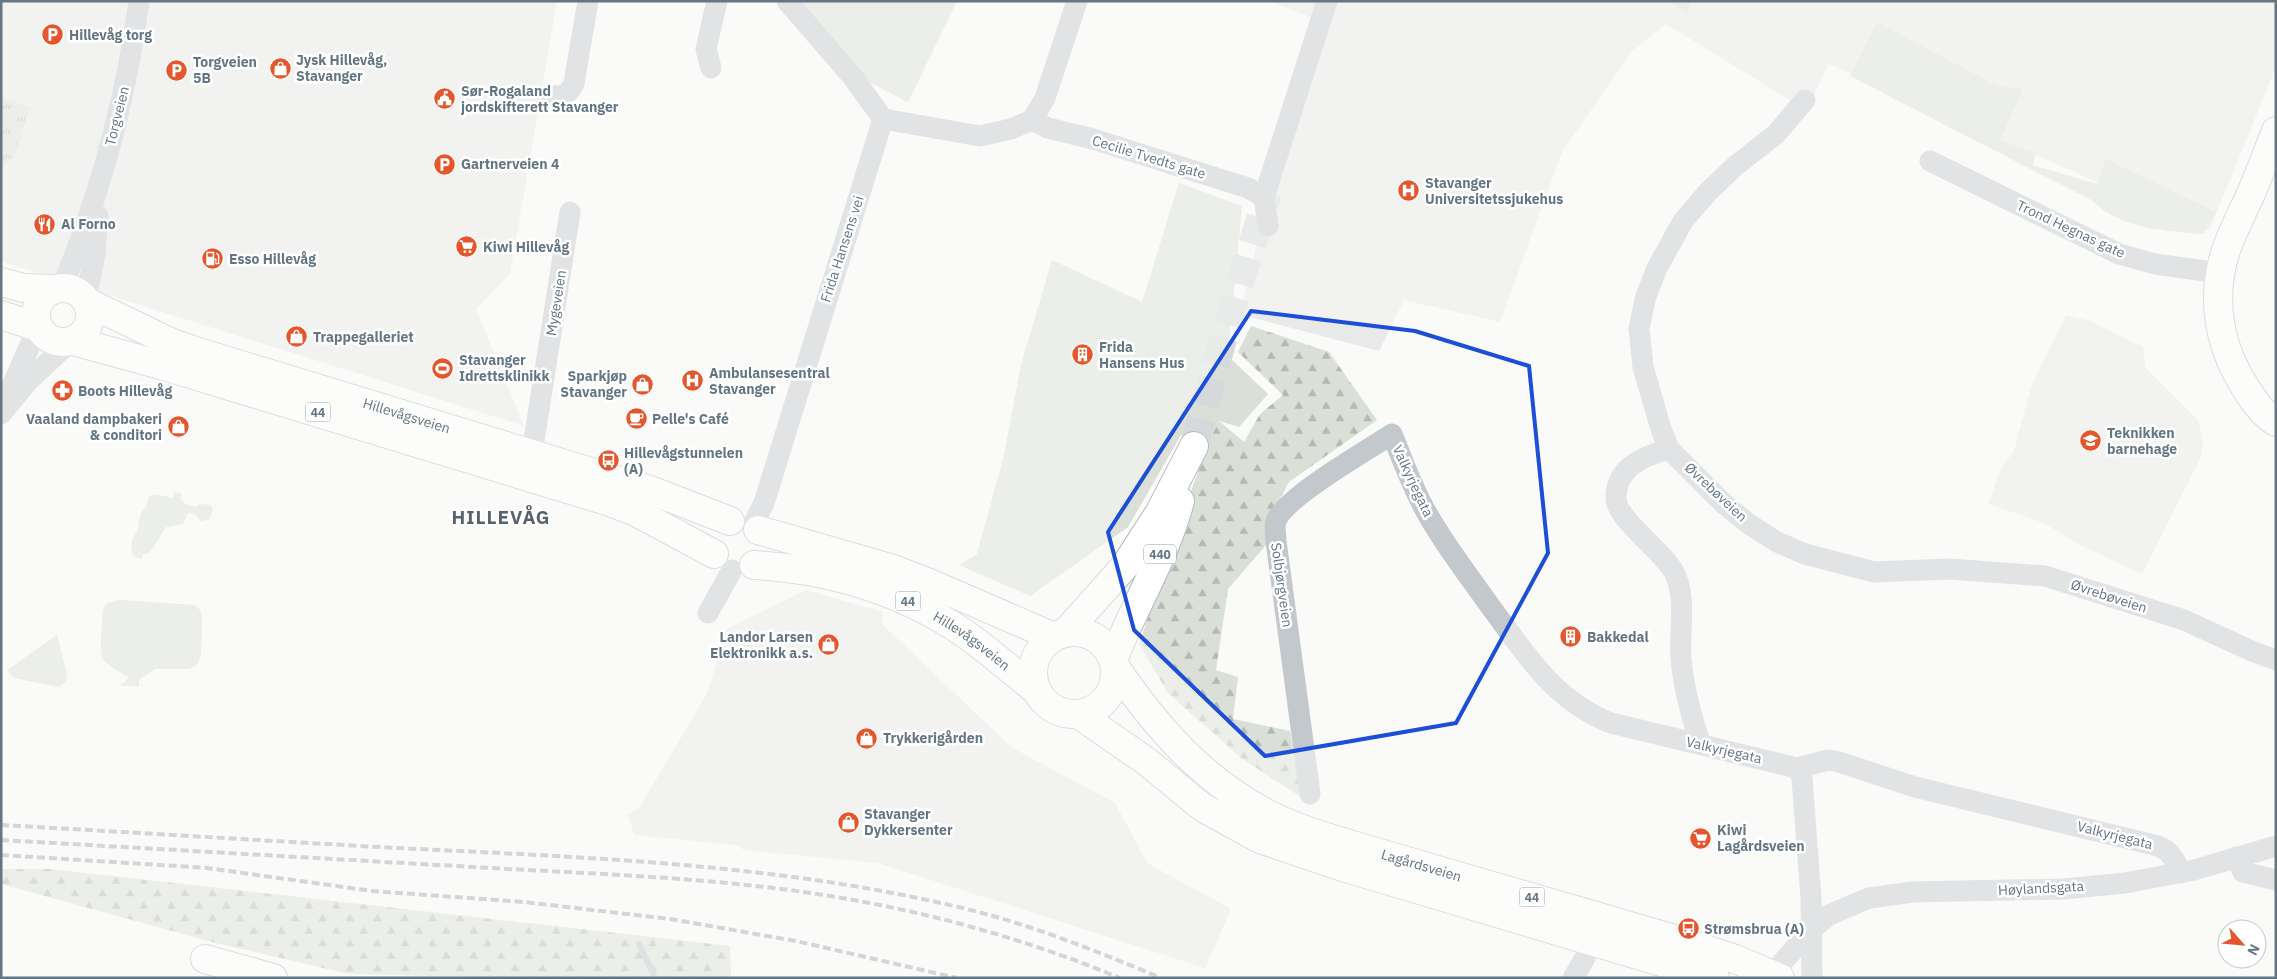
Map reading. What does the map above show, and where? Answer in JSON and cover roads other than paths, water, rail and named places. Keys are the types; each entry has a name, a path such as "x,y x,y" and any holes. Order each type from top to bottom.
{"main road":[{"path":"2276,131 2226,248 2220,273 2218,298 2220,331 2230,360 2244,386 2266,416 2276,422"},
{"name":"44","path":"1,282 23,288 58,288 79,293 86,301"},
{"path":"38,327 36,311 39,302 44,295 58,288"},
{"name":"Hillevågsveien","path":"86,301 172,343 192,350 650,490 747,525 919,578 1059,635"},
{"path":"71,342 86,329 89,322 90,311 86,301"},
{"name":"44","path":"1,315 38,327 47,337 54,341 71,342"},
{"name":"Hillevågsveien","path":"71,342 161,365 607,501 636,512 733,563 786,567 860,583 887,592 919,606 975,641 1038,692"},
{"name":"440","path":"1059,635 1125,566 1160,512 1194,446 1176,515 1128,621 1115,663"},
{"path":"747,525 764,545 761,556 733,563 712,548 716,531 747,525"},
{"name":"44","path":"1059,635 1079,632 1092,635 1104,644 1115,663"},
{"path":"1038,692 1034,678 1034,663 1041,648 1059,635"},
{"path":"1078,714 1092,710 1105,700 1114,686 1115,663"},
{"name":"Lagårdsveien","path":"1115,663 1154,721 1199,768 1247,802 1276,818 1314,834 1681,941 1735,959 1776,976"},
{"name":"44","path":"1038,692 1045,702 1059,711 1078,714"},
{"name":"Lagårdsveien","path":"1078,714 1146,761 1202,807 1260,838 1346,868 1715,978"},
{"path":"205,959 274,978"}],"street":[{"name":"Torgveien","path":"58,288 78,247 101,181 132,51 139,1"},
{"name":"Torgveien","path":"132,51 153,1"},
{"path":"547,96 565,96 571,91 588,1"},
{"path":"711,68 706,49 717,1"},
{"path":"786,1 852,76 884,119 980,136 1032,120 1045,98 1077,1"},
{"path":"1268,226 1264,197 1327,1"},
{"name":"Øvrebøveien","path":"1805,100 1776,134 1721,180 1683,221 1657,268 1646,296 1639,328 1643,367 1661,429 1669,449 1724,504 1777,542 1805,554 1874,572 1949,569 2045,576 2184,620 2276,660"},
{"name":"Frida Hansens vei","path":"747,525 764,503 884,119"},
{"name":"Cecilie Tvedts gate","path":"1032,120 1048,128 1248,188 1264,197"},
{"name":"Trond Hegnas gate","path":"1930,160 2119,254 2155,264 2220,273"},
{"name":"Torgveien","path":"86,301 95,252 101,181"},
{"name":"Mygeveien","path":"532,453 570,212"},
{"path":"1,412 38,327"},
{"path":"1,412 28,381 71,342"},
{"name":"Valkyrjegata","path":"1392,434 1427,514 1490,606 1537,669 1556,690 1576,706 1611,724 1700,743 1797,768 1828,760 1840,762 1915,787 2158,846 2166,849 2172,856 2181,873"},
{"name":"Solbjørgveien","path":"1310,794 1276,541 1276,522 1285,507 1392,434"},
{"path":"1669,449 1648,454 1632,464 1619,480 1616,499 1624,516 1665,559 1674,572 1681,591 1681,658 1700,743"},
{"path":"708,613 733,563"},
{"path":"1797,768 1802,778 1811,900 1812,978"},
{"name":"Høylandsgata","path":"1776,976 1811,930 1839,909 1884,895 2064,889 2125,883 2181,873 2276,846"},
{"path":"2236,857 2243,872 2276,880"},
{"path":"1573,978 1586,958 1592,940"}],"waterway":[{"path":"639,944 655,978"}],"tunnel":[{"path":"1194,446 1224,335 1268,193"}],"railway":[{"path":"1,825 596,858 740,871 812,880 883,891 954,906 1007,920 1110,957 1161,978"},
{"path":"1,840 654,877 791,890 908,911 980,929 1085,964 1120,978"},
{"path":"1,855 207,868 372,891 524,902 670,919 796,941 957,978"}],"place":[{"name":"Hillevåg torg","path":"53,35"},
{"name":"Jysk Hillevåg, Stavanger","path":"280,68"},
{"name":"Torgveien 5B","path":"177,70"},
{"name":"Sør-Rogaland jordskifterett Stavanger","path":"445,99"},
{"name":"Gartnerveien 4","path":"445,164"},
{"name":"Stavanger Universitetssjukehus","path":"1409,191"},
{"name":"Al Forno","path":"45,224"},
{"name":"Kiwi Hillevåg","path":"467,247"},
{"name":"Esso Hillevåg","path":"213,259"},
{"name":"Trappegalleriet","path":"297,337"},
{"name":"Frida Hansens Hus","path":"1083,355"},
{"name":"Stavanger Idrettsklinikk","path":"443,368"},
{"name":"Ambulansesentral Stavanger","path":"693,381"},
{"name":"Sparkjøp Stavanger","path":"643,384"},
{"name":"Boots Hillevåg","path":"62,391"},
{"name":"Pelle's Café","path":"636,419"},
{"name":"Vaaland dampbakeri & conditori","path":"178,427"},
{"name":"Teknikken barnehage","path":"2091,441"},
{"name":"Hillevågstunnelen (A)","path":"608,461"},
{"name":"Bakkedal","path":"1571,637"},
{"name":"Landor Larsen Elektronikk a.s.","path":"829,645"},
{"name":"Trykkerigården","path":"867,738"},
{"name":"Stavanger Dykkersenter","path":"848,822"},
{"name":"Kiwi Lagårdsveien","path":"1701,838"},
{"name":"Strømsbrua (A)","path":"1688,929"}],"district":[{"name":"HILLEVÅG","path":"501,517"}]}
